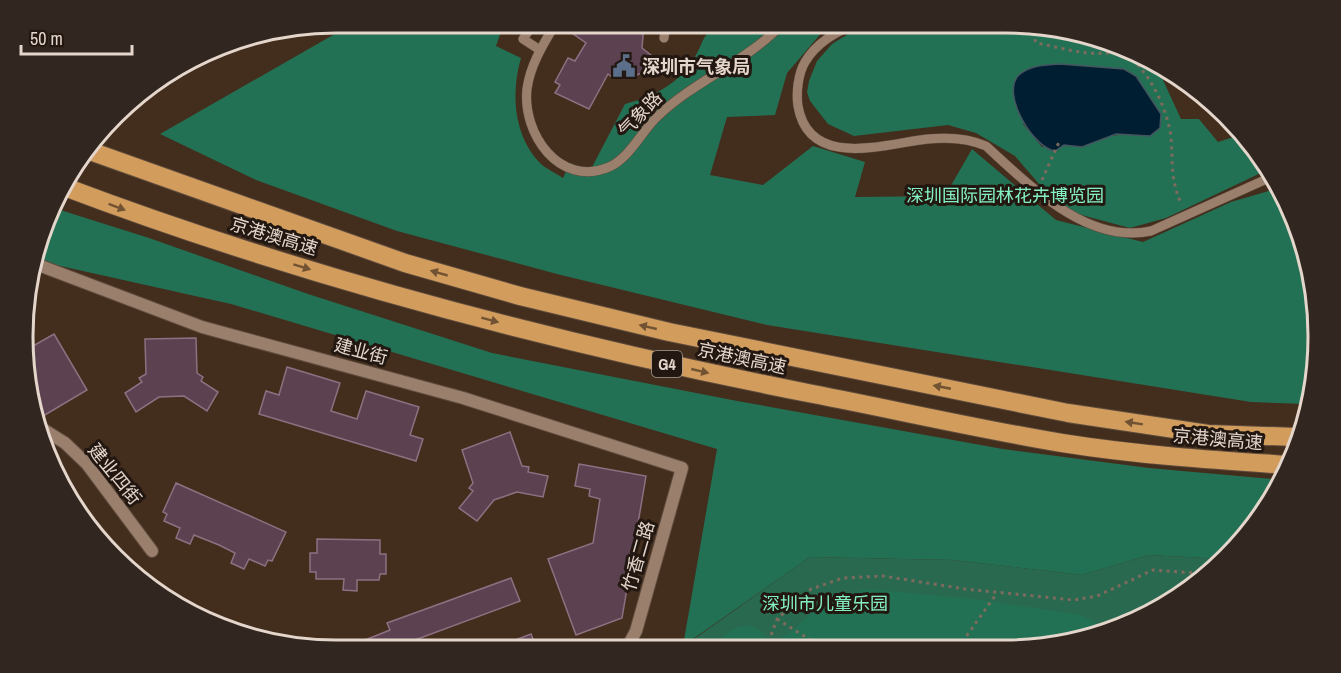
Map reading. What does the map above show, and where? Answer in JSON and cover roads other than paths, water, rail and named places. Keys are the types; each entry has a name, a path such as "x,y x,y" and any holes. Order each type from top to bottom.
{"highway":[{"name":"京港澳高速","path":"95,153 405,263 520,296 658,329 1068,412 1208,434 1291,437"},
{"name":"京港澳高速","path":"71,190 134,214 344,279 632,356 1062,443 1185,458 1280,464"}],"street":[{"name":"建业街","path":"41,266 202,327 463,398 682,468"},
{"name":"建业四街","path":"49,433 65,443 87,464 152,551"},
{"name":"竹香二路","path":"630,640 636,631 682,468"}],"lane":[{"path":"527,33 523,39 540,50 550,33"},
{"path":"664,38 665,33"},
{"name":"气象路","path":"540,50 527,88 530,122 541,147 550,157 575,170 597,170 615,164 643,131 676,99 738,59 770,33"},
{"path":"840,33 817,46 804,63 799,80 797,100 800,116 809,131 822,141 856,149 876,149 937,138 979,143 986,146 1038,193 1067,213 1091,223 1139,233 1264,180"}],"water":[{"path":"1060,64 1124,69 1136,76 1161,114 1160,128 1150,136 1116,134 1082,147 1064,145 1055,151 1046,148 1037,140 1022,119 1016,106 1014,83 1019,75 1028,69"}],"place":[{"name":"深圳市气象局","path":"624,66"}],"park label":[{"name":"深圳国际园林花卉博览园","path":"1005,195"},
{"name":"深圳市儿童乐园","path":"825,603"}]}
